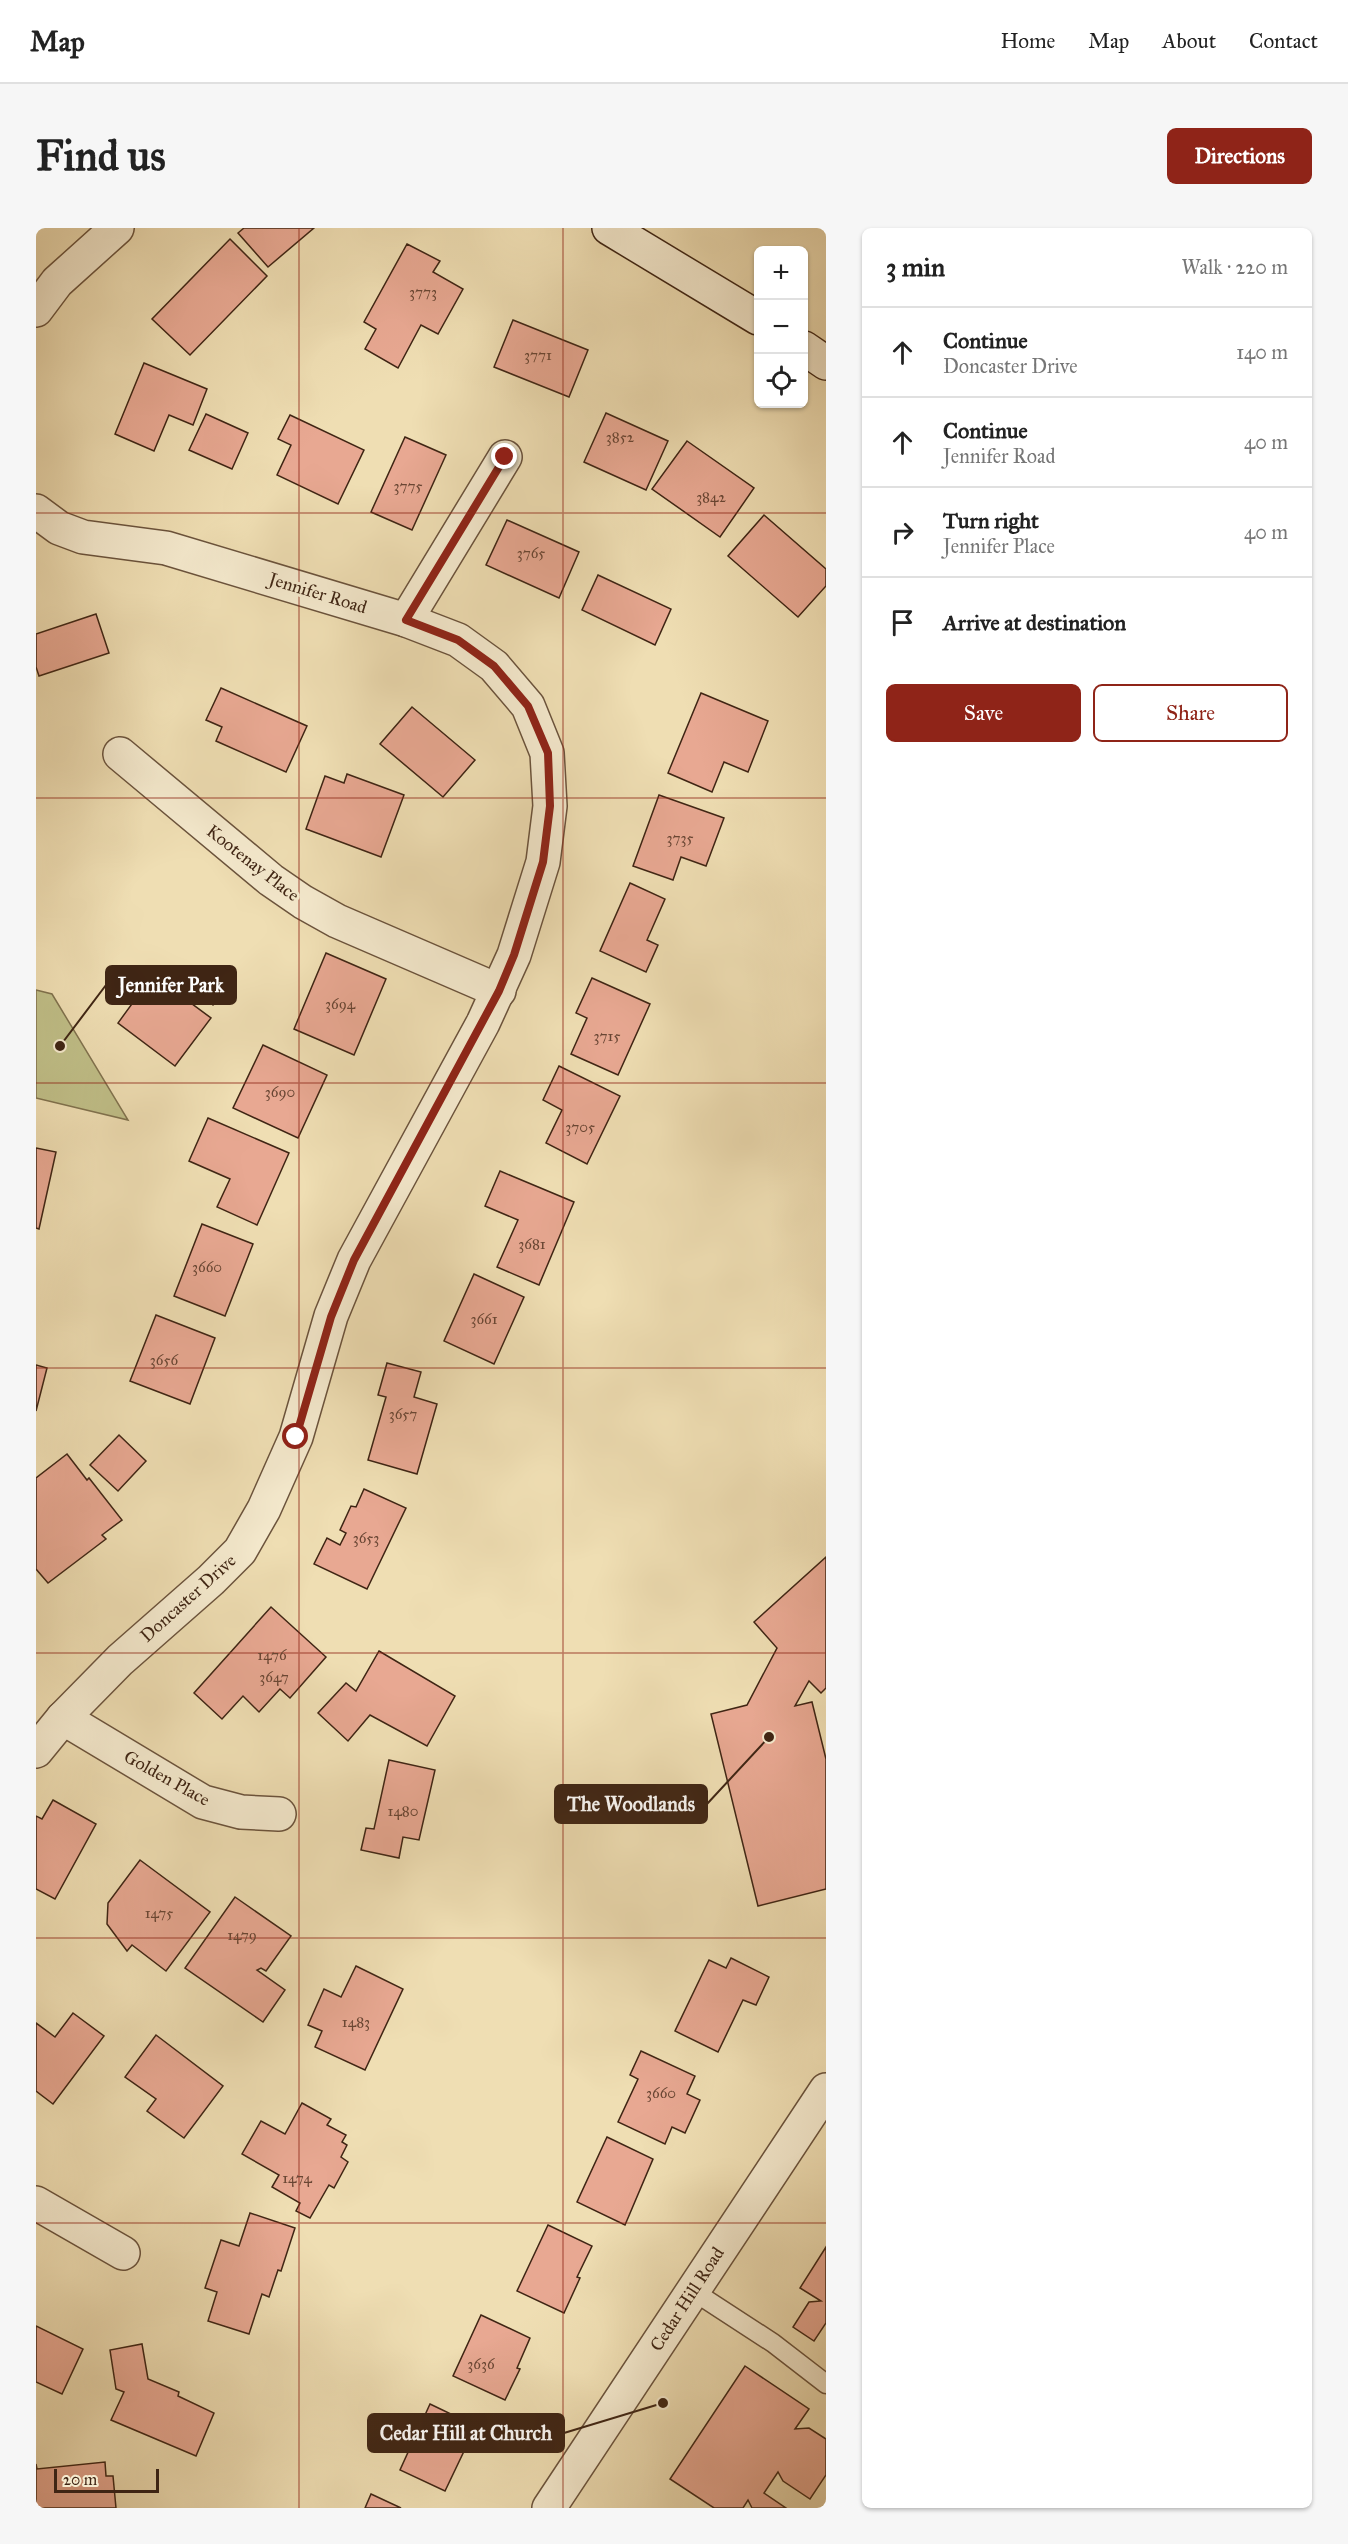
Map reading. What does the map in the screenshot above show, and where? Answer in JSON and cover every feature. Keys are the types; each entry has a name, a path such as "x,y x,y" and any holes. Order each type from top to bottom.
{"street":[{"path":"36,310 57,282 117,228"},
{"path":"609,228 754,315"},
{"path":"808,351 826,363"},
{"path":"406,620 505,457"},
{"name":"Jennifer Road","path":"36,511 59,528 83,537 166,548 406,620 458,640 494,666 528,706 548,753"},
{"name":"Doncaster Drive","path":"36,1751 63,1718 120,1660 211,1580 240,1551 264,1509 296,1437 331,1317 354,1260 499,991 514,955 543,862 550,806 548,753"},
{"name":"Kootenay Place","path":"120,754 271,880 303,902 337,921 499,991"},
{"name":"Golden Place","path":"63,1718 203,1802 241,1812 279,1814"},
{"name":"Cedar Hill Road","path":"549,2508 826,2090"},
{"path":"36,2203 123,2253"}],"lane":[{"path":"693,2291 773,2343 826,2384"}],"shaded area":[{"path":"36,990 52,994 128,1120 36,1098"}],"building":[{"path":"244,228 314,228 268,267 238,233"},
{"path":"230,239 267,276 190,355 152,319"},
{"path":"407,244 440,261 433,272 463,289 438,334 421,325 398,368 365,349 376,329 364,322"},
{"path":"513,320 588,350 569,397 494,367"},
{"path":"144,363 207,389 193,425 169,415 154,451 115,434"},
{"path":"606,413 668,441 646,490 584,462"},
{"path":"206,414 248,433 232,469 189,450"},
{"path":"290,415 364,450 338,504 277,475 291,445 278,439"},
{"path":"405,437 446,455 412,530 371,512"},
{"path":"687,441 754,488 720,537 652,489"},
{"path":"764,515 826,569 826,586 798,617 728,556"},
{"path":"507,520 579,552 559,598 486,565"},
{"path":"598,575 671,609 655,645 582,610"},
{"path":"96,614 109,653 39,676 36,667 36,634"},
{"path":"221,688 307,726 286,772 216,741 222,727 206,720"},
{"path":"701,693 768,721 748,772 724,762 712,792 668,773"},
{"path":"412,707 475,760 443,797 380,744"},
{"path":"347,774 404,795 381,857 306,829 325,776 344,783"},
{"path":"659,795 724,818 706,866 681,857 673,880 633,866"},
{"path":"630,883 665,899 647,940 658,945 646,972 600,951"},
{"path":"326,953 386,979 354,1055 294,1029"},
{"path":"191,966 223,993 213,1005 181,979"},
{"path":"153,975 211,1018 175,1066 118,1023"},
{"path":"592,978 650,1004 618,1075 571,1054 587,1018 576,1013"},
{"path":"263,1045 327,1075 298,1138 233,1108"},
{"path":"559,1066 620,1096 587,1164 546,1143 562,1110 543,1100"},
{"path":"208,1118 289,1153 257,1225 217,1207 230,1179 189,1161"},
{"path":"36,1148 56,1152 39,1229 36,1228"},
{"path":"500,1171 574,1202 539,1285 497,1267 518,1220 485,1206"},
{"path":"202,1224 253,1244 225,1316 174,1296"},
{"path":"474,1274 524,1297 494,1364 444,1341"},
{"path":"156,1315 215,1338 190,1404 130,1381"},
{"path":"387,1363 421,1372 414,1397 437,1404 417,1474 368,1460 386,1397 378,1395"},
{"path":"36,1365 47,1368 36,1411"},
{"path":"119,1435 146,1461 118,1491 90,1465"},
{"path":"67,1454 122,1520 102,1535 106,1539 48,1583 36,1569 36,1478"},
{"path":"364,1489 406,1508 367,1589 314,1564 327,1538 340,1545 346,1533 340,1530 351,1506 356,1507"},
{"path":"826,1557 826,1688 821,1693 809,1681 795,1706 812,1702 826,1759 826,1889 758,1906 711,1714 747,1705 777,1648 754,1622"},
{"path":"271,1607 326,1657 290,1698 280,1689 259,1712 243,1696 222,1719 194,1693"},
{"path":"379,1651 455,1696 427,1746 370,1715 348,1741 318,1713 346,1683 356,1691"},
{"path":"389,1760 435,1770 419,1840 403,1837 399,1858 361,1850 366,1828 374,1829"},
{"path":"53,1800 96,1824 55,1899 36,1889 36,1816 42,1819"},
{"path":"140,1860 210,1912 166,1971 132,1945 127,1951 107,1924 108,1903"},
{"path":"235,1897 291,1936 266,1971 261,1968 257,1970 285,1990 263,2022 185,1968"},
{"path":"731,1958 769,1977 756,2005 743,2000 718,2052 675,2031 709,1960 726,1968"},
{"path":"356,1966 403,1989 365,2070 315,2047 322,2031 308,2025 324,1989 341,1997"},
{"path":"73,2013 104,2036 53,2104 36,2091 36,2023 55,2037"},
{"path":"156,2035 223,2086 184,2138 147,2111 156,2099 125,2077"},
{"path":"641,2051 695,2076 687,2094 700,2100 685,2133 672,2127 665,2144 618,2122 638,2079 630,2075"},
{"path":"302,2103 331,2119 327,2125 346,2135 342,2142 347,2145 341,2157 348,2162 334,2188 329,2185 310,2218 296,2211 300,2203 272,2187 279,2175 242,2154 261,2121 285,2134"},
{"path":"607,2137 653,2159 625,2225 577,2202"},
{"path":"250,2213 295,2228 281,2271 278,2270 269,2297 262,2294 249,2334 208,2321 217,2292 205,2288 221,2240 239,2246"},
{"path":"548,2225 592,2246 577,2277 580,2278 564,2313 517,2291"},
{"path":"826,2247 826,2323 814,2341 793,2327 809,2302 821,2301 800,2288"},
{"path":"481,2315 530,2338 517,2368 520,2369 505,2400 453,2376"},
{"path":"36,2326 83,2349 62,2394 36,2382"},
{"path":"142,2344 148,2379 179,2392 178,2396 214,2413 196,2456 111,2420 124,2392 116,2389 110,2350"},
{"path":"745,2366 809,2409 795,2429 809,2428 826,2439 826,2475 810,2499 783,2481 778,2472 764,2493 786,2508 752,2508 748,2500 743,2508 714,2508 670,2479"},
{"path":"430,2404 476,2426 445,2491 400,2470"},
{"path":"105,2462 106,2476 113,2476 116,2508 36,2508 36,2464 37,2469"},
{"path":"371,2494 401,2508 365,2508"}],"place":[{"name":"Jennifer Park","path":"60,1046"},
{"name":"The Woodlands","path":"769,1737"},
{"name":"Cedar Hill at Church","path":"663,2403"}],"route":[{"path":"296,1437 331,1317 354,1260 499,991 514,955 543,862 550,806 548,753 528,706 494,666 458,640 406,620 505,457"}]}
